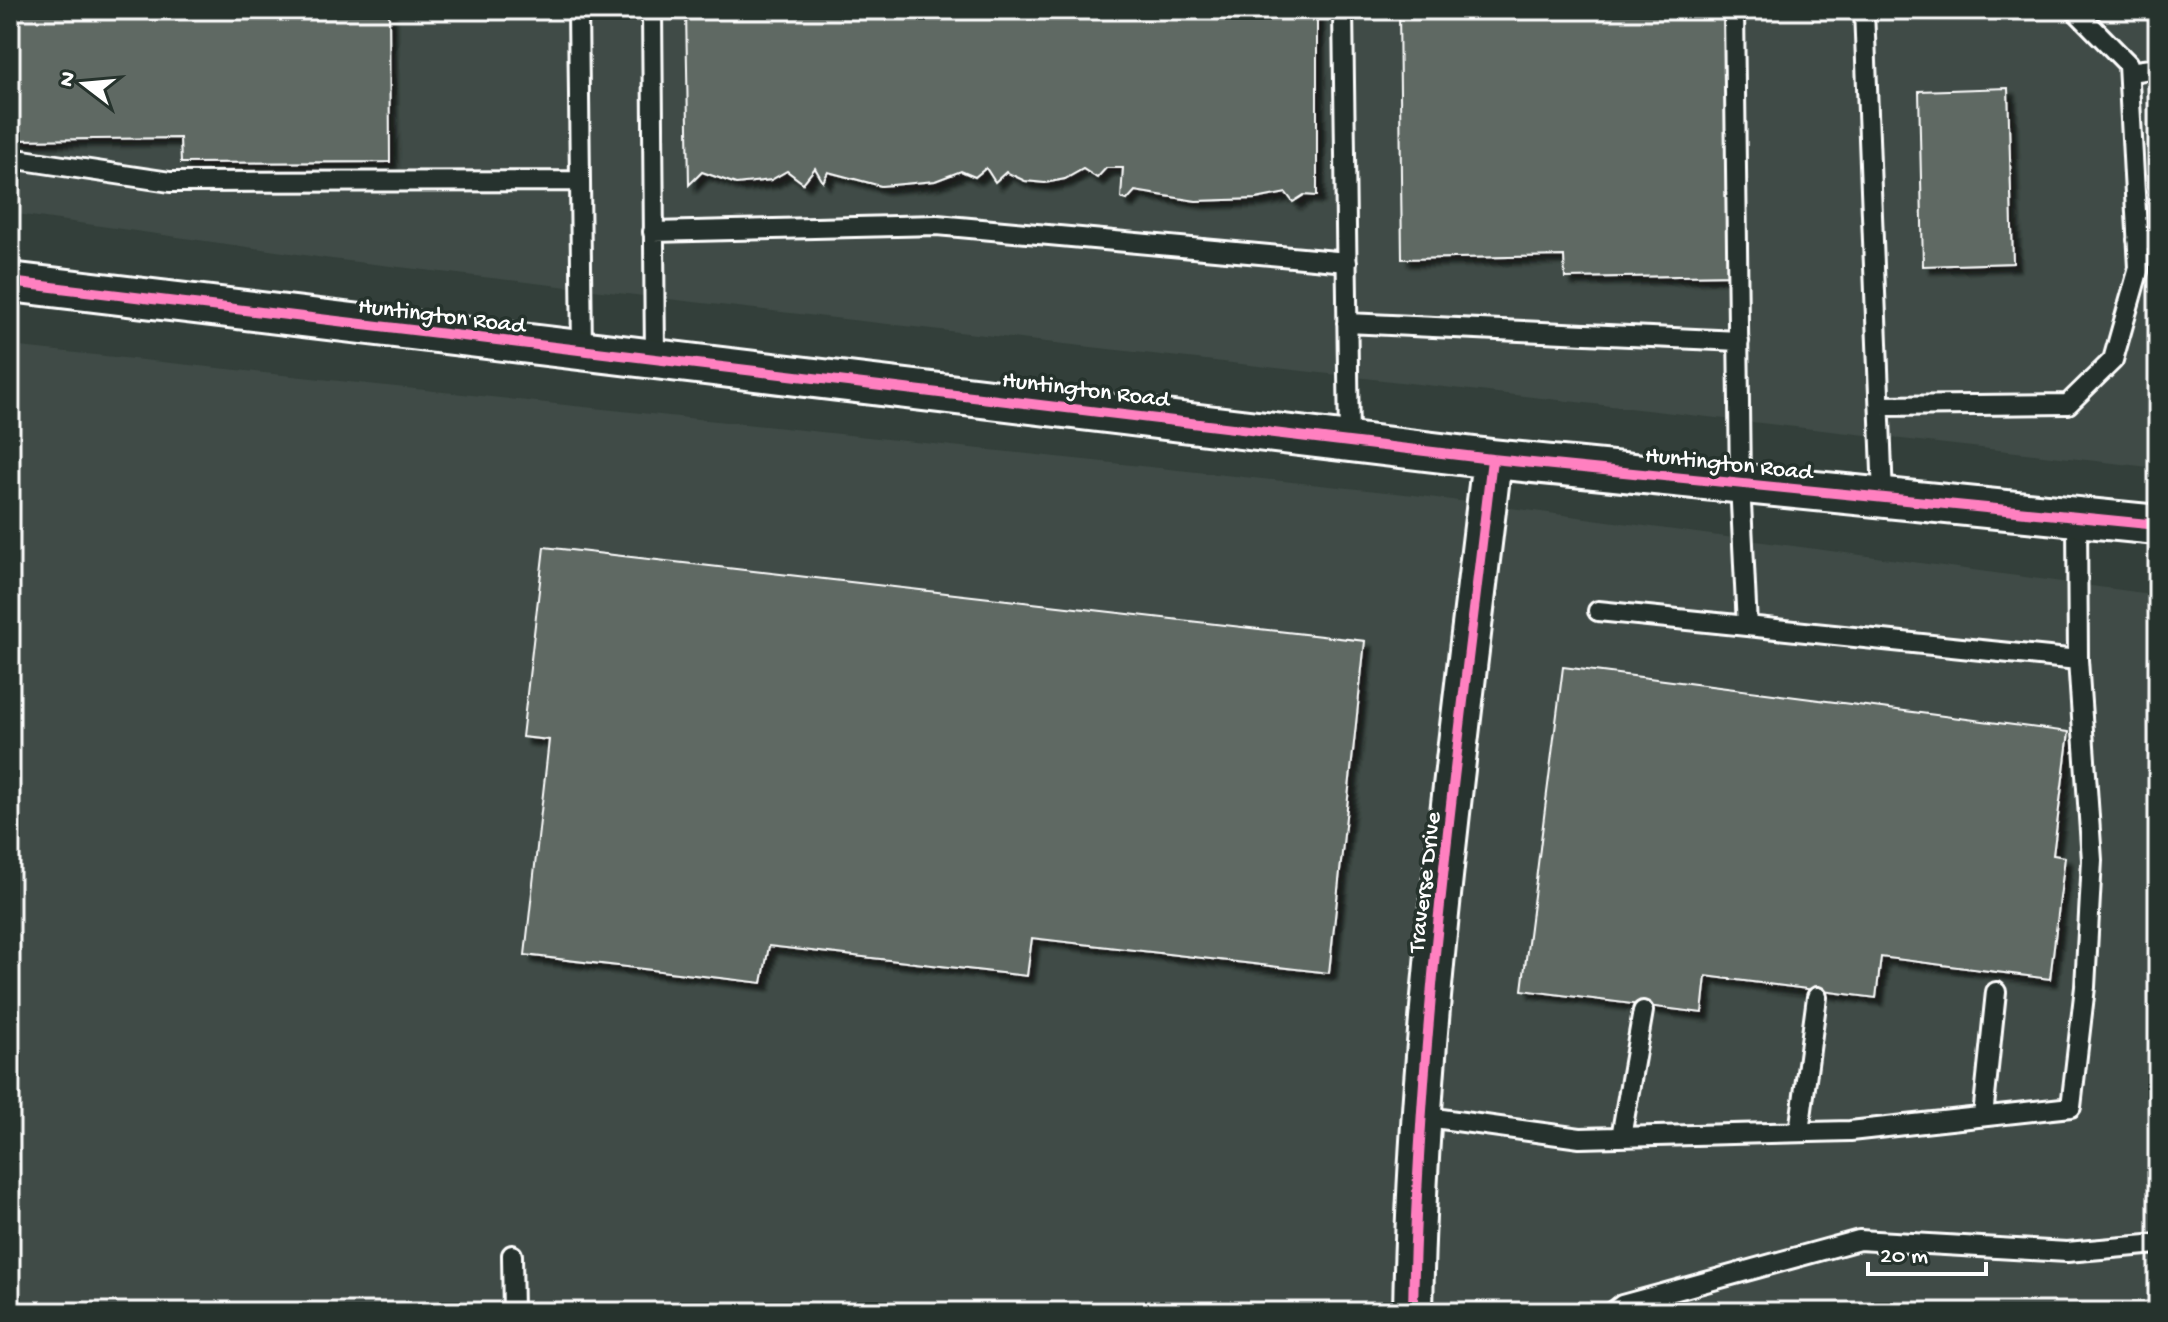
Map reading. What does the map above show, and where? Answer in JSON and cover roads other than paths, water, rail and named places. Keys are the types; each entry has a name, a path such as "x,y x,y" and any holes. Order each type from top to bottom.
{"street":[{"name":"Huntington Road","path":"10,282 1492,459 2158,525"},
{"name":"Traverse Drive","path":"1413,1312 1426,1034 1492,459"}],"lane":[{"path":"578,10 582,351"},
{"path":"652,10 655,358"},
{"path":"1343,10 1349,441"},
{"path":"1734,10 1740,483 1747,626"},
{"path":"1864,10 1883,497"},
{"path":"1880,406 2068,404 2113,360 2139,268 2129,72 2128,64 2075,10"},
{"path":"2129,72 2158,68"},
{"path":"10,158 170,182 579,181"},
{"path":"653,232 937,225 1347,262"},
{"path":"2137,240 2158,240"},
{"path":"1347,323 1739,341"},
{"path":"1420,1116 1580,1138 1850,1131 2071,1107 2085,987 2092,860 2078,660 2077,517"},
{"path":"1598,611 2078,660"},
{"path":"1983,1116 1996,992"},
{"path":"1799,1132 1817,997"},
{"path":"1621,1137 1643,1011"},
{"path":"1613,1312 1622,1305 1859,1240 2067,1252 2158,1244"},
{"path":"512,1255 513,1312"}]}
